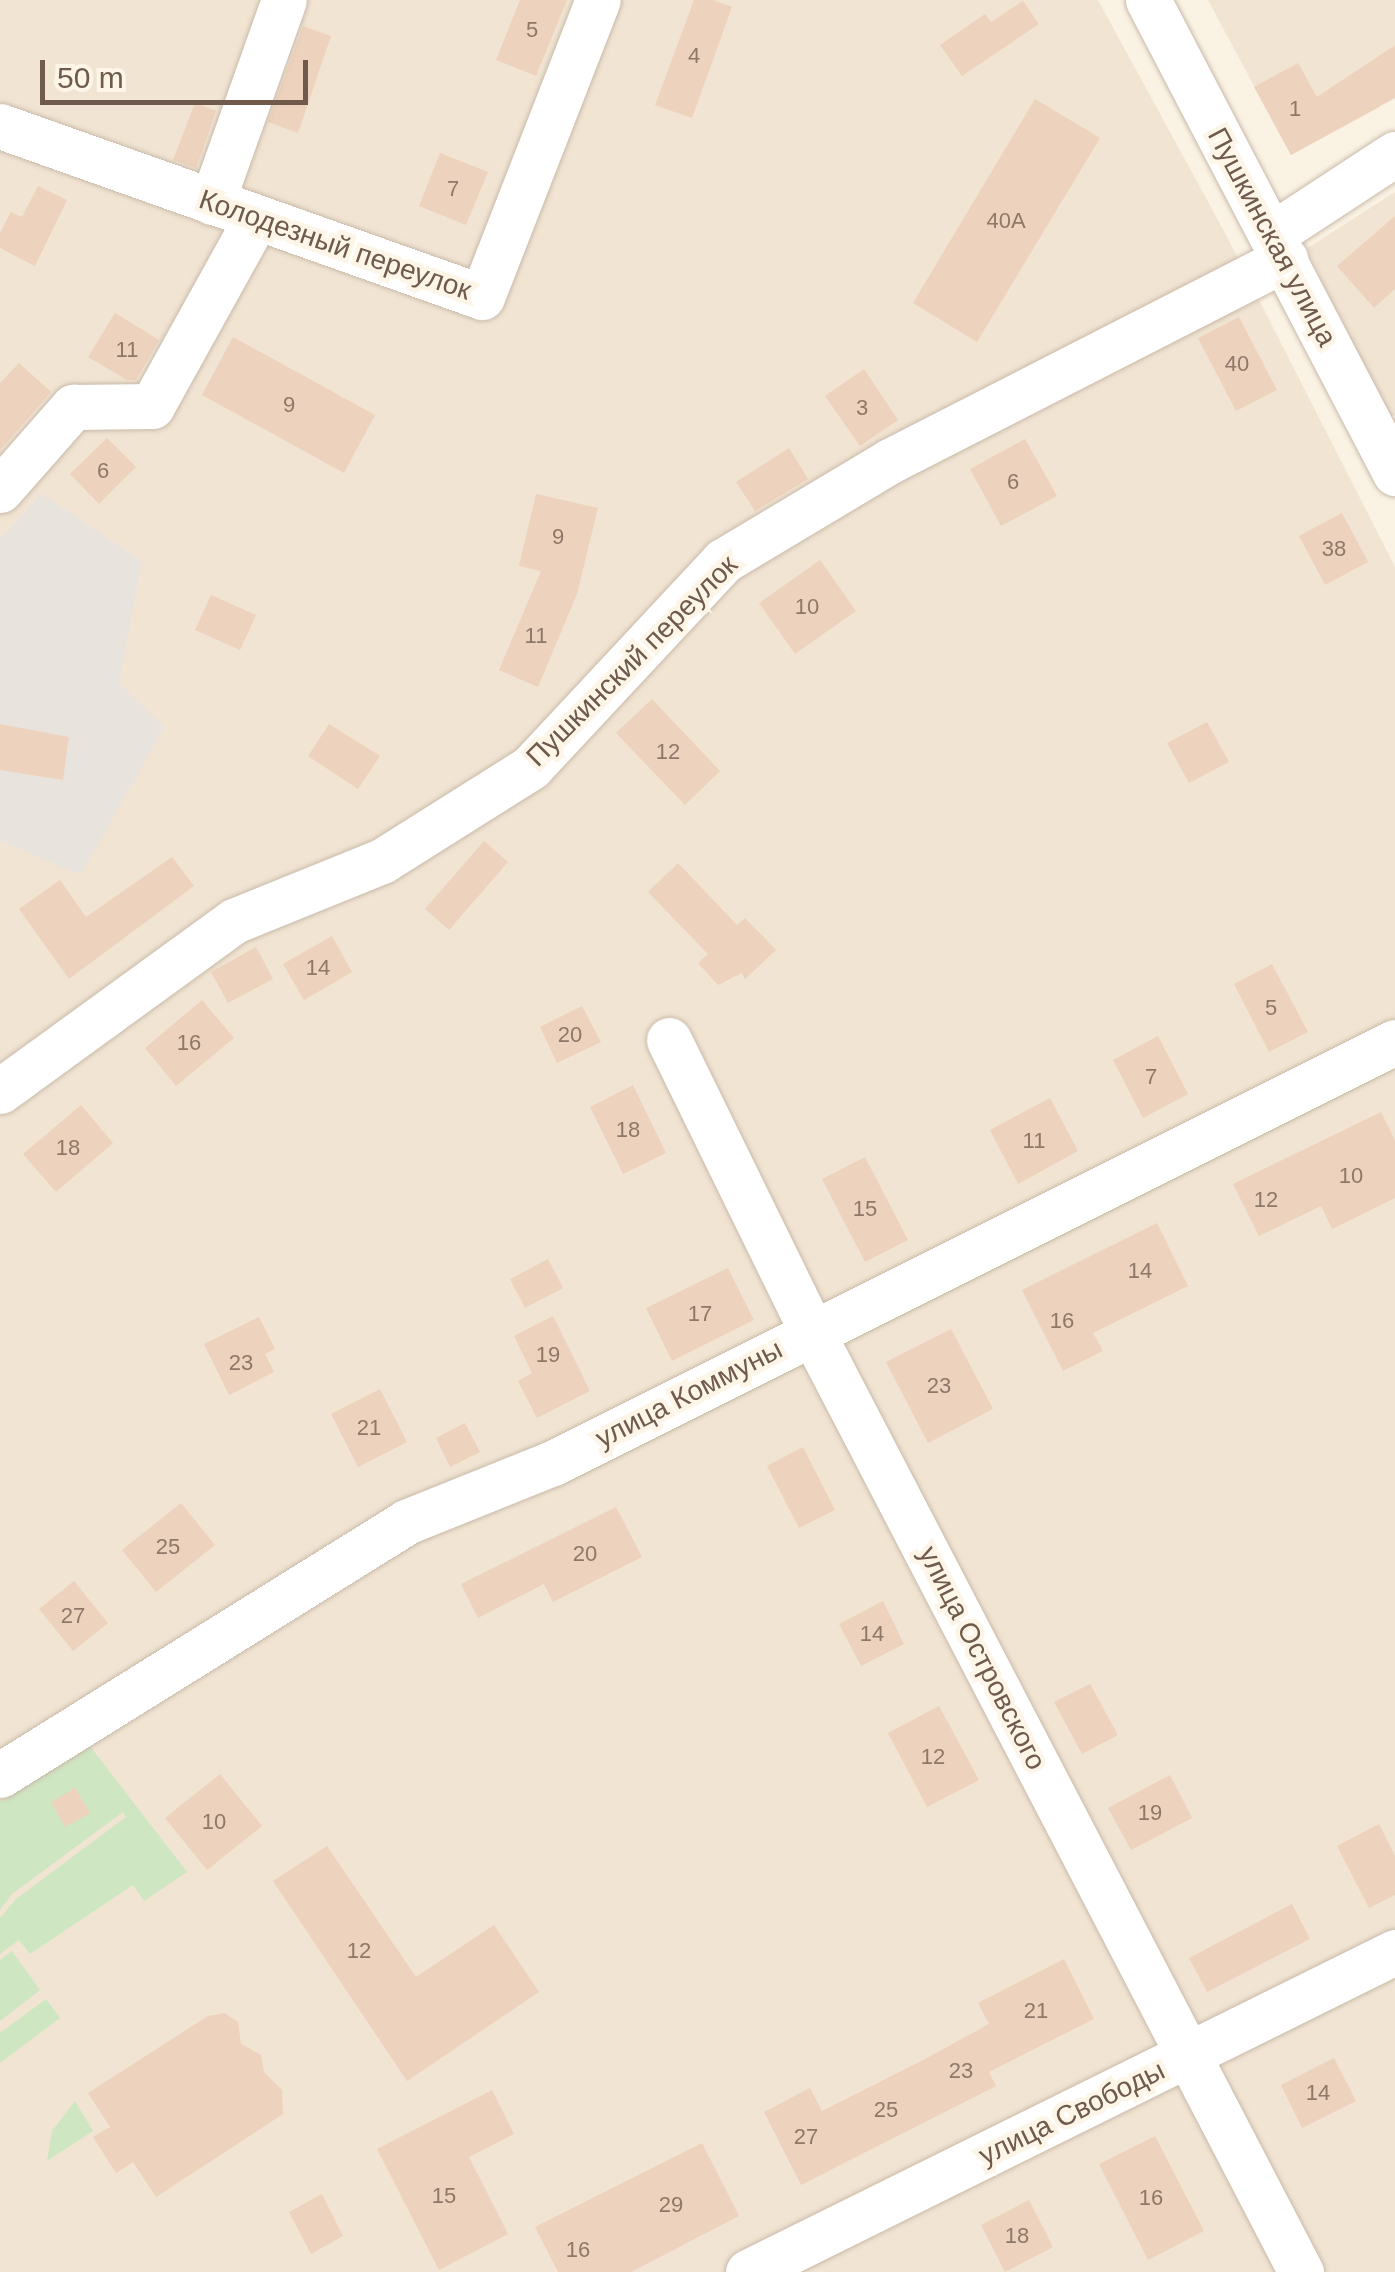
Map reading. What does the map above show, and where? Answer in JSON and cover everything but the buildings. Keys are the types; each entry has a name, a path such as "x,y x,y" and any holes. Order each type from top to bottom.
{"street":[{"path":"212,202 284,0"},
{"name":"Колодезный переулок","path":"0,126 482,297 598,0"},
{"name":"Пушкинская улица","path":"1148,0 1395,474"},
{"name":"Пушкинский переулок","path":"0,1091 234,921 382,861 530,767 723,561 890,461 1278,247 1395,154"},
{"path":"0,490 73,407 152,406 256,218"},
{"name":"улица Островского","path":"669,1040 812,1332 1301,2272"},
{"name":"улица Коммуны","path":"0,1775 406,1522 554,1463 1395,1042"},
{"name":"улица Свободы","path":"748,2272 1395,1952"}],"shaded area":[{"path":"0,0 1098,0 1225,233 1395,567 1395,2272 0,2272 0,841 81,874 142,561 41,493 0,539"},
{"path":"1208,0 1395,0 1395,45 1356,71 1380,107 1291,155"},
{"path":"1395,192 1395,415 1389,417 1306,249"},
{"path":"41,493 142,561 119,683 164,727 81,875 0,841 0,539"}],"green space":[{"path":"86,1741 187,1872 144,1901 133,1885 30,1954 19,1940 0,1954 0,1918 16,1899 126,1817 123,1812 12,1894 0,1910 0,1802"},
{"path":"12,1951 40,1990 0,2021 0,1960"},
{"path":"46,1999 60,2018 0,2063 0,2033"},
{"path":"75,2101 93,2131 47,2161 52,2131"}]}
